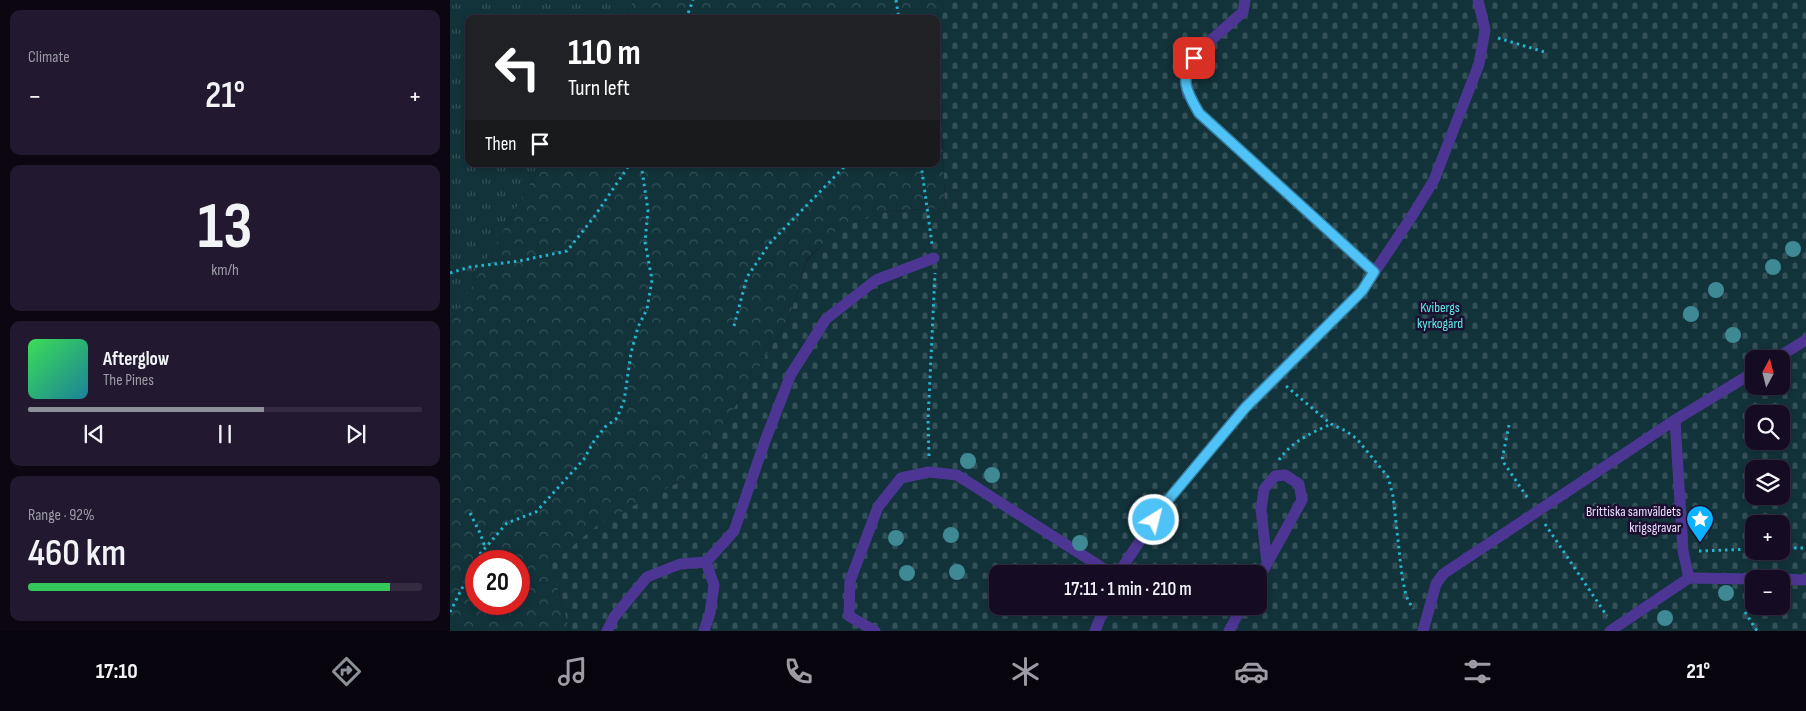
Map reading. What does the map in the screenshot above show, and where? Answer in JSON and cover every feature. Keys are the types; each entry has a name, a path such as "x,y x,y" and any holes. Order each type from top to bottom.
{"lane":[{"path":"1245,0 1243,12 1201,49 1188,66 1187,92 1199,113 1374,272"},
{"path":"1124,565 1163,506 1245,408 1362,291 1412,216 1434,180 1480,64 1484,30 1478,0"},
{"path":"607,631 614,617 647,577 680,564 706,562 734,531 774,415 791,374 826,319 876,280 934,258"},
{"path":"1790,350 1806,340"},
{"path":"1423,630 1436,584 1443,574 1675,420 1745,377"},
{"path":"1675,420 1683,551 1689,578"},
{"path":"874,631 849,616 850,581 878,507 901,478 930,472 958,475 1098,565"},
{"path":"1285,475 1299,484 1302,500 1267,563 1261,510 1264,489 1275,476 1285,475"},
{"path":"704,631 710,613 714,585 706,562"},
{"path":"1612,629 1689,578 1745,579"},
{"path":"1790,579 1806,580"},
{"path":"1095,631 1101,615"},
{"path":"1229,631 1237,615"}],"path":[{"path":"687,15 693,0"},
{"path":"896,0 898,15"},
{"path":"1484,35 1508,40 1548,54"},
{"path":"450,273 470,267 519,261 567,251 628,167"},
{"path":"450,612 479,555 485,548 507,523 536,512 584,459 594,441 605,427 617,418 624,401 631,353 638,328 647,309 652,280 645,242 648,210 641,167"},
{"path":"734,326 747,277 770,242 844,167"},
{"path":"921,167 935,278 928,420 930,472"},
{"path":"1292,391 1331,424 1346,430 1357,439 1388,477 1393,496 1398,556 1406,596 1423,630"},
{"path":"1275,476 1279,461 1285,450 1331,424"},
{"path":"1509,425 1502,460 1612,629"},
{"path":"470,513 485,548"},
{"path":"1790,548 1806,548"},
{"path":"1683,551 1745,549"},
{"path":"1747,615 1757,631"}],"green space":[{"path":"450,0 634,0 625,15 465,15 465,167 539,167 450,325"},
{"path":"634,0 937,0 938,15 625,15"},
{"name":"Kvibergs kyrkogård","path":"937,0 1806,0 1806,631 570,631 551,564 599,524 693,476 789,318 807,260 839,228 888,211 945,208 940,78 940,15 938,15"},
{"path":"940,78 945,208 888,211 840,228 807,259 789,318 693,476 671,486 551,564 570,631 450,631 450,325 539,167 940,167"}],"place":[{"name":"Brittiska samväldets krigsgravar","path":"1700,543"}],"route":[{"path":"1154,520 1163,506 1245,408 1362,291 1374,272 1199,113 1187,92 1188,66 1194,58"}]}
